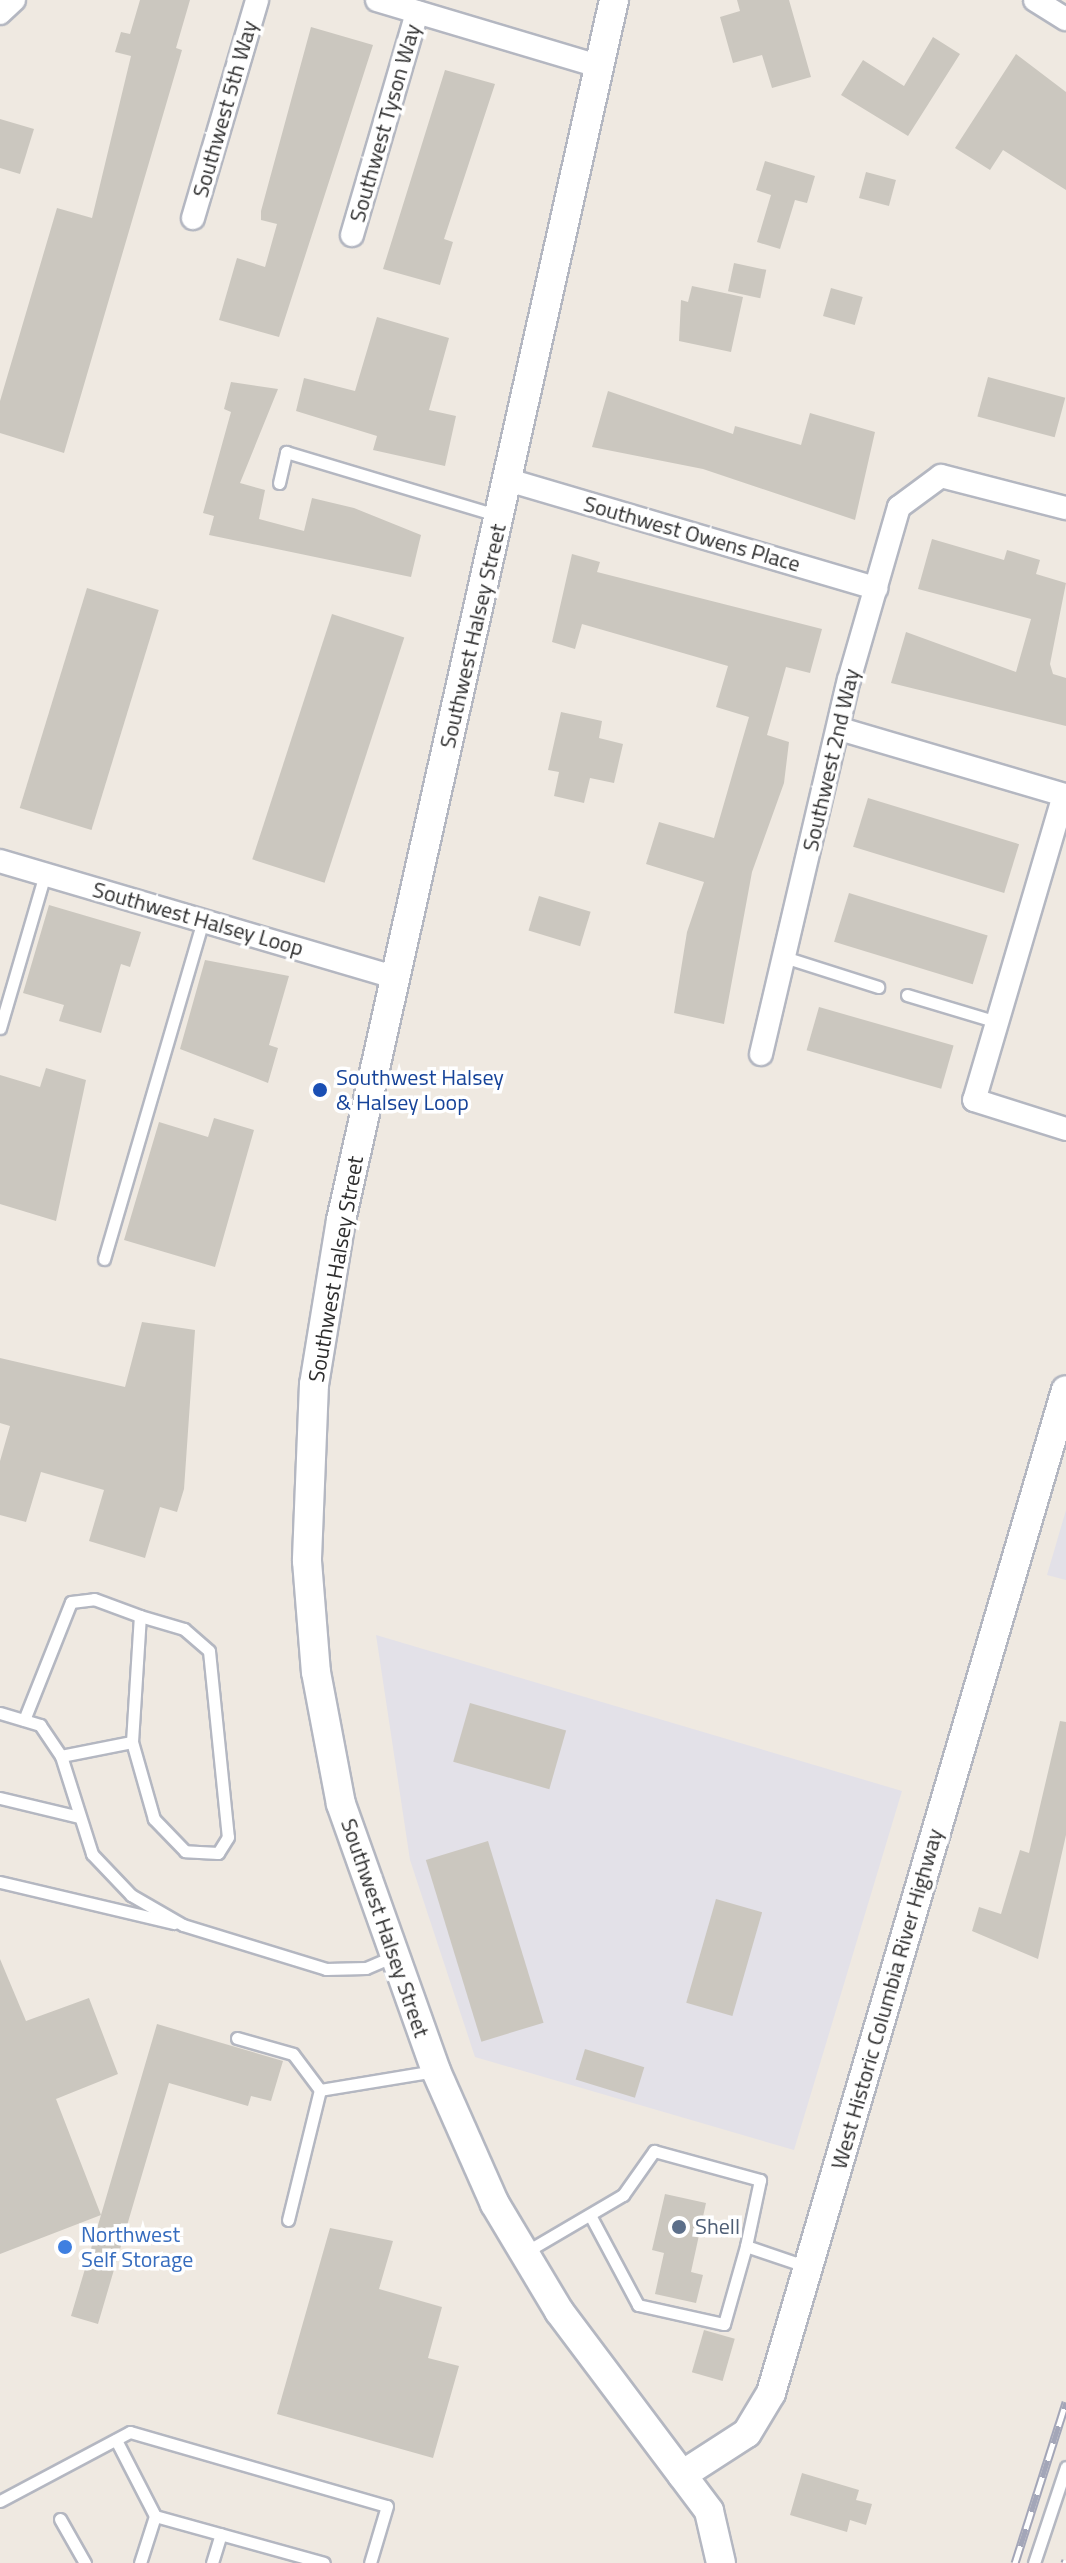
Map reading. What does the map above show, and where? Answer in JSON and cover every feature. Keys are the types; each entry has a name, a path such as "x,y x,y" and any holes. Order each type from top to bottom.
{"street":[{"path":"0,13 14,0"},
{"name":"Southwest 5th Way","path":"193,218 257,0"},
{"path":"377,0 599,66"},
{"name":"Southwest Halsey Street","path":"614,0 395,977 325,1306 306,1518 328,1740 392,1957 436,2071 524,2254 592,2362 682,2475"},
{"path":"1035,0 1066,19"},
{"name":"Southwest Tyson Way","path":"352,235 417,12"},
{"name":"Southwest 2nd Way","path":"761,1054 840,729 899,507 928,480 959,477 1066,508"},
{"name":"Southwest Owens Place","path":"508,480 876,588"},
{"path":"840,729 1064,795 974,1100 1066,1129"},
{"name":"Southwest Halsey Loop","path":"0,861 395,977"},
{"name":"West Historic Columbia River Highway","path":"682,2475 747,2433 761,2413 809,2267 1066,1390"},
{"path":"682,2475 709,2511 721,2563"}],"lane":[{"path":"279,483 286,452 499,517"},
{"path":"0,1028 45,874"},
{"path":"104,1259 203,920"},
{"path":"784,957 878,987"},
{"path":"907,995 997,1022"},
{"path":"24,1720 71,1602 94,1599 184,1629 209,1651 228,1837 218,1853 185,1851 165,1836 132,1742 140,1616"},
{"path":"0,1713 40,1725 61,1756 92,1854 131,1895 183,1925"},
{"path":"61,1756 132,1742"},
{"path":"0,1798 79,1817"},
{"path":"0,1882 115,1915 183,1925 326,1969 366,1968 392,1957"},
{"path":"237,2038 293,2054 320,2090"},
{"path":"320,2090 436,2071"},
{"path":"288,2220 320,2090"},
{"path":"524,2254 623,2195 654,2151 760,2180 746,2246 724,2324 638,2305 590,2215"},
{"path":"746,2246 809,2267"},
{"path":"0,2501 130,2432 387,2506 370,2563"},
{"path":"116,2440 155,2516 140,2563"},
{"path":"1034,2563 1066,2467"},
{"path":"155,2516 324,2563"},
{"path":"60,2519 85,2563"},
{"path":"212,2563 221,2534"}],"shaded area":[{"path":"1066,1510 1066,1580 1047,1575"},
{"path":"376,1635 902,1791 794,2150 475,2057 410,1860"}],"building":[{"path":"140,0 190,0 176,48 182,50 64,453 0,433 0,401 57,208 92,218 131,56 115,52 121,32 130,34"},
{"path":"737,0 789,0 811,77 772,88 762,55 733,63 720,17 740,11"},
{"path":"311,27 373,45 279,337 219,320 237,258 265,267 277,224 261,220 261,211"},
{"path":"933,37 960,54 908,136 841,95 863,60 904,86"},
{"path":"1016,54 1066,92 1066,190 1003,150 990,170 955,148"},
{"path":"445,70 495,84 444,239 453,242 440,285 383,269"},
{"path":"0,119 34,129 20,174 0,168"},
{"path":"765,161 815,176 807,203 795,200 780,249 757,242 771,195 756,190"},
{"path":"866,172 896,180 889,206 859,198"},
{"path":"734,263 766,270 760,298 728,291"},
{"path":"692,286 743,297 731,352 679,341 681,300 688,302"},
{"path":"831,288 863,297 855,325 823,316"},
{"path":"377,317 449,338 429,410 456,416 445,466 373,450 377,436 296,411 304,378 355,391"},
{"path":"988,377 1065,398 1055,437 977,417"},
{"path":"231,382 278,389 240,483 265,490 259,519 304,531 312,498 354,508 421,535 411,577 209,535 214,516 203,513 231,412 224,409"},
{"path":"608,391 733,434 735,426 801,445 810,413 875,432 855,520 703,469 592,447"},
{"path":"932,539 1004,560 1007,550 1040,560 1036,574 1066,583 1050,664 1053,674 1066,678 1066,726 891,683 906,632 1016,672 1031,619 918,589"},
{"path":"572,554 600,562 597,572 822,629 810,673 786,667 767,735 789,742 784,783 752,872 724,1024 674,1013 687,932 704,882 646,864 659,822 714,838 749,717 716,707 728,666 582,624 575,649 552,642"},
{"path":"87,588 159,610 91,830 20,808"},
{"path":"332,614 404,637 325,883 252,859"},
{"path":"561,712 602,721 599,738 623,744 614,783 590,778 584,803 554,796 559,772 548,770"},
{"path":"868,798 1019,844 1004,893 853,847"},
{"path":"849,893 988,935 973,984 834,942"},
{"path":"539,896 591,912 580,946 528,930"},
{"path":"49,905 141,932 130,967 121,964 101,1033 59,1021 64,1005 23,993"},
{"path":"205,960 289,976 269,1045 278,1048 268,1083 180,1049"},
{"path":"819,1007 954,1046 941,1089 807,1050"},
{"path":"46,1068 86,1080 56,1221 0,1204 0,1075 40,1087"},
{"path":"214,1118 254,1130 215,1267 124,1240 159,1122 208,1137"},
{"path":"142,1322 195,1330 184,1489 177,1512 160,1507 145,1558 89,1541 104,1490 41,1472 26,1522 0,1515 0,1461 10,1426 0,1423 0,1358 125,1387"},
{"path":"470,1703 566,1731 549,1789 453,1762"},
{"path":"1060,1721 1066,1722 1066,1835 1038,1959 972,1931 979,1907 1001,1914 1020,1850 1029,1853"},
{"path":"488,1841 544,2023 481,2042 426,1860"},
{"path":"716,1899 762,1912 732,2016 686,2003"},
{"path":"0,1959 26,2021 89,1998 118,2074 56,2099 101,2215 0,2254"},
{"path":"157,2024 283,2061 271,2101 251,2096 248,2106 169,2083 98,2324 71,2316"},
{"path":"585,2049 644,2067 635,2098 576,2080"},
{"name":"Shell","path":"665,2194 706,2203 691,2272 703,2275 696,2303 655,2294 664,2253 652,2250"},
{"path":"330,2228 393,2241 379,2289 442,2307 428,2358 459,2366 433,2458 277,2414"},
{"path":"704,2330 735,2339 723,2381 692,2372"},
{"path":"802,2473 859,2490 856,2500 872,2504 866,2525 850,2520 847,2532 790,2515"}],"railway":[{"path":"1015,2563 1066,2402"}],"place":[{"name":"Southwest Halsey & Halsey Loop","path":"320,1090"},
{"name":"Shell","path":"679,2227"},
{"name":"Northwest Self Storage","path":"65,2247"}]}
